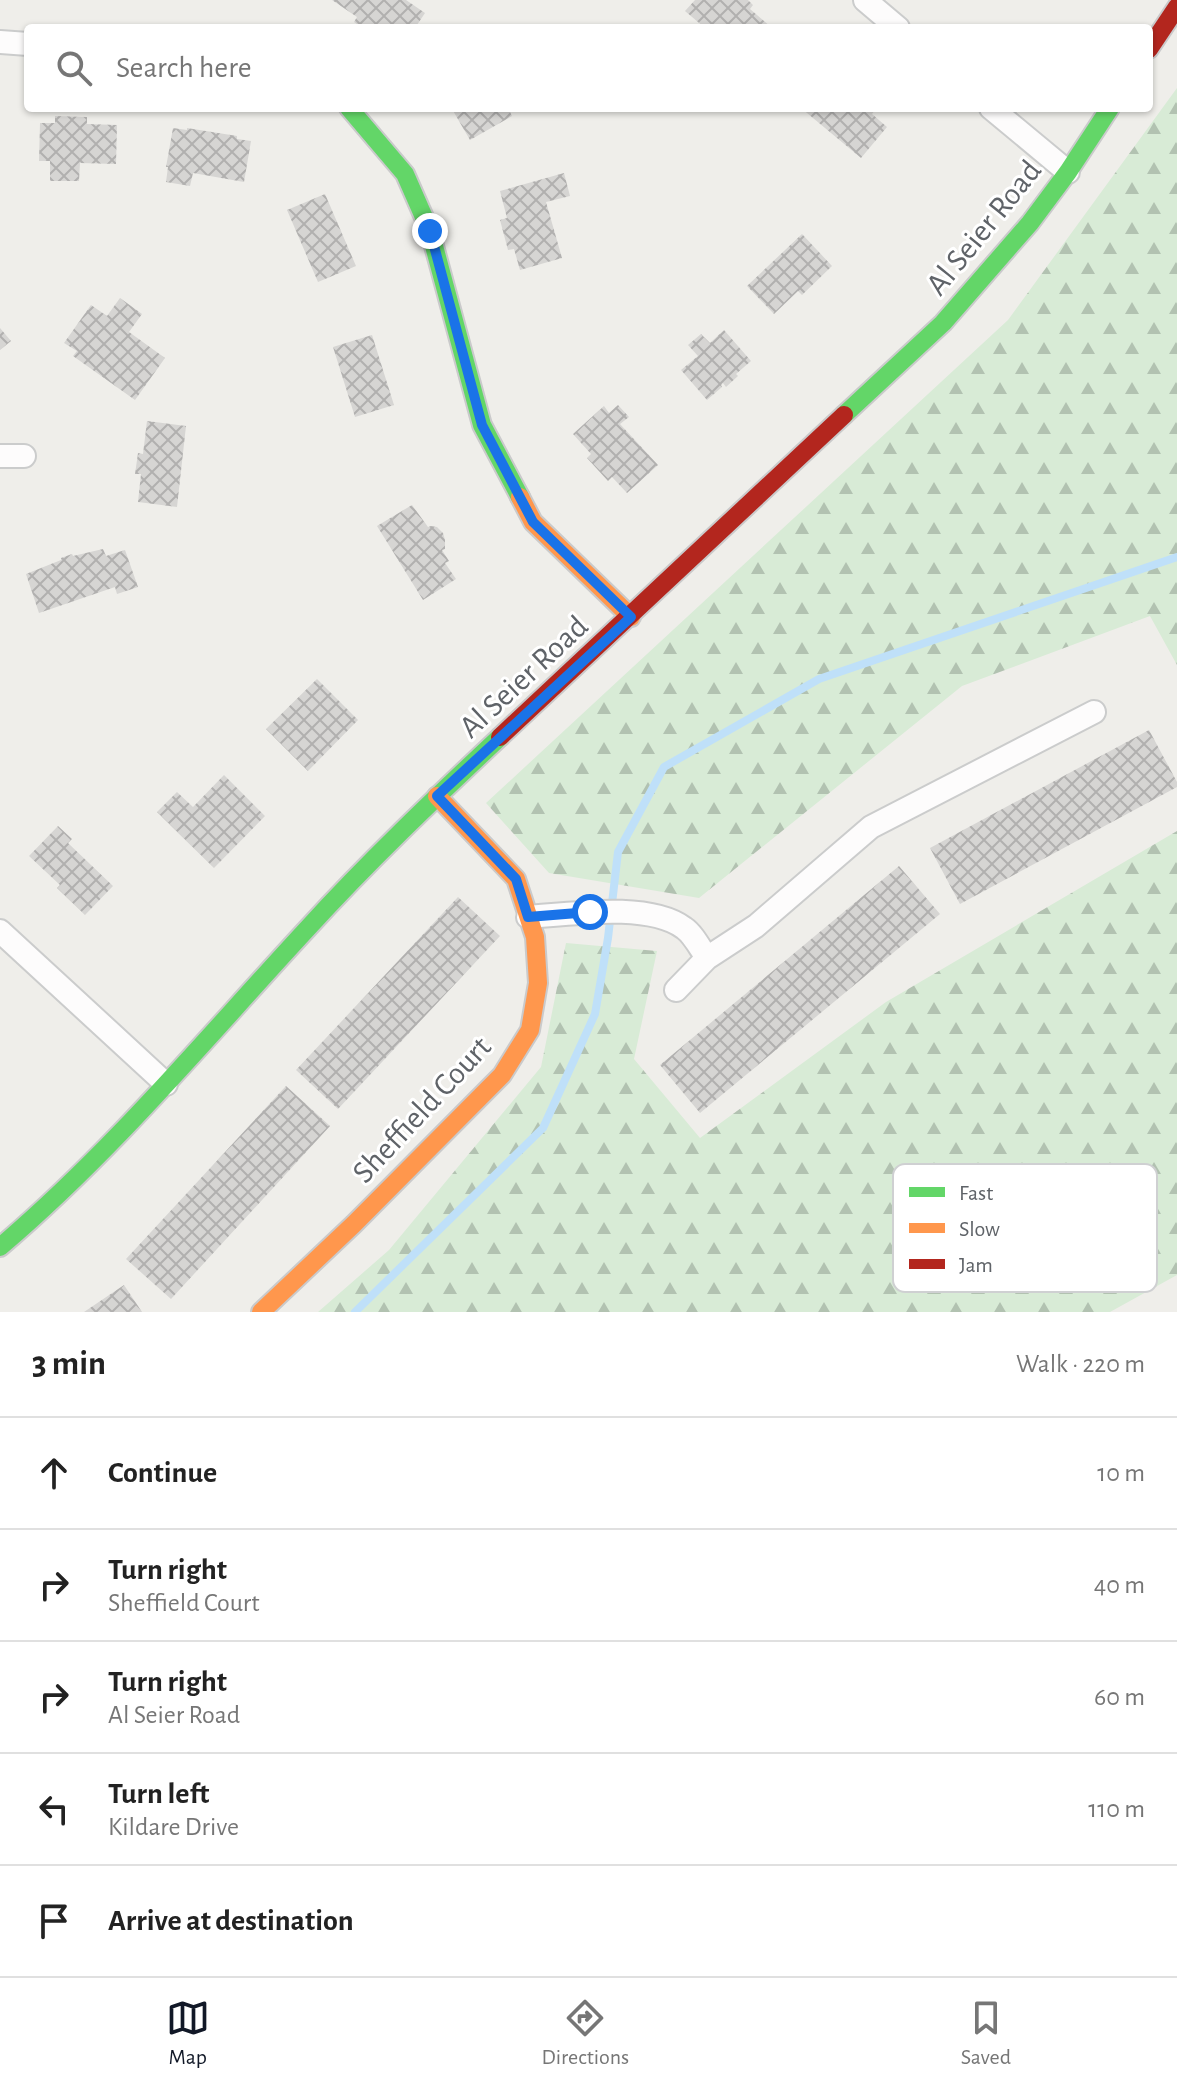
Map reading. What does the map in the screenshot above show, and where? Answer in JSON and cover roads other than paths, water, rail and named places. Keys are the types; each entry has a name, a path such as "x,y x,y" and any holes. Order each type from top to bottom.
{"street":[{"path":"865,0 893,24"},
{"path":"1153,43 1177,7"},
{"path":"0,42 24,44"},
{"path":"352,112 405,174 424,217 482,425 533,522 631,617"},
{"path":"996,112 1068,172"},
{"name":"Al Seier Road","path":"0,1247 105,1150 309,926 437,796 943,323 1030,223 1107,112"},
{"path":"0,456 24,456"},
{"path":"676,990 707,958 756,926 871,827 1094,712"},
{"name":"Sheffield Court","path":"261,1312 354,1224 502,1075 530,1030 538,983 535,937 516,879 437,796"},
{"path":"528,917 590,912 665,917 687,930 707,958"},
{"path":"0,931 166,1084"}],"waterway":[{"path":"355,1312 543,1128 595,1014 618,852 664,767 819,679 1177,557"}]}
